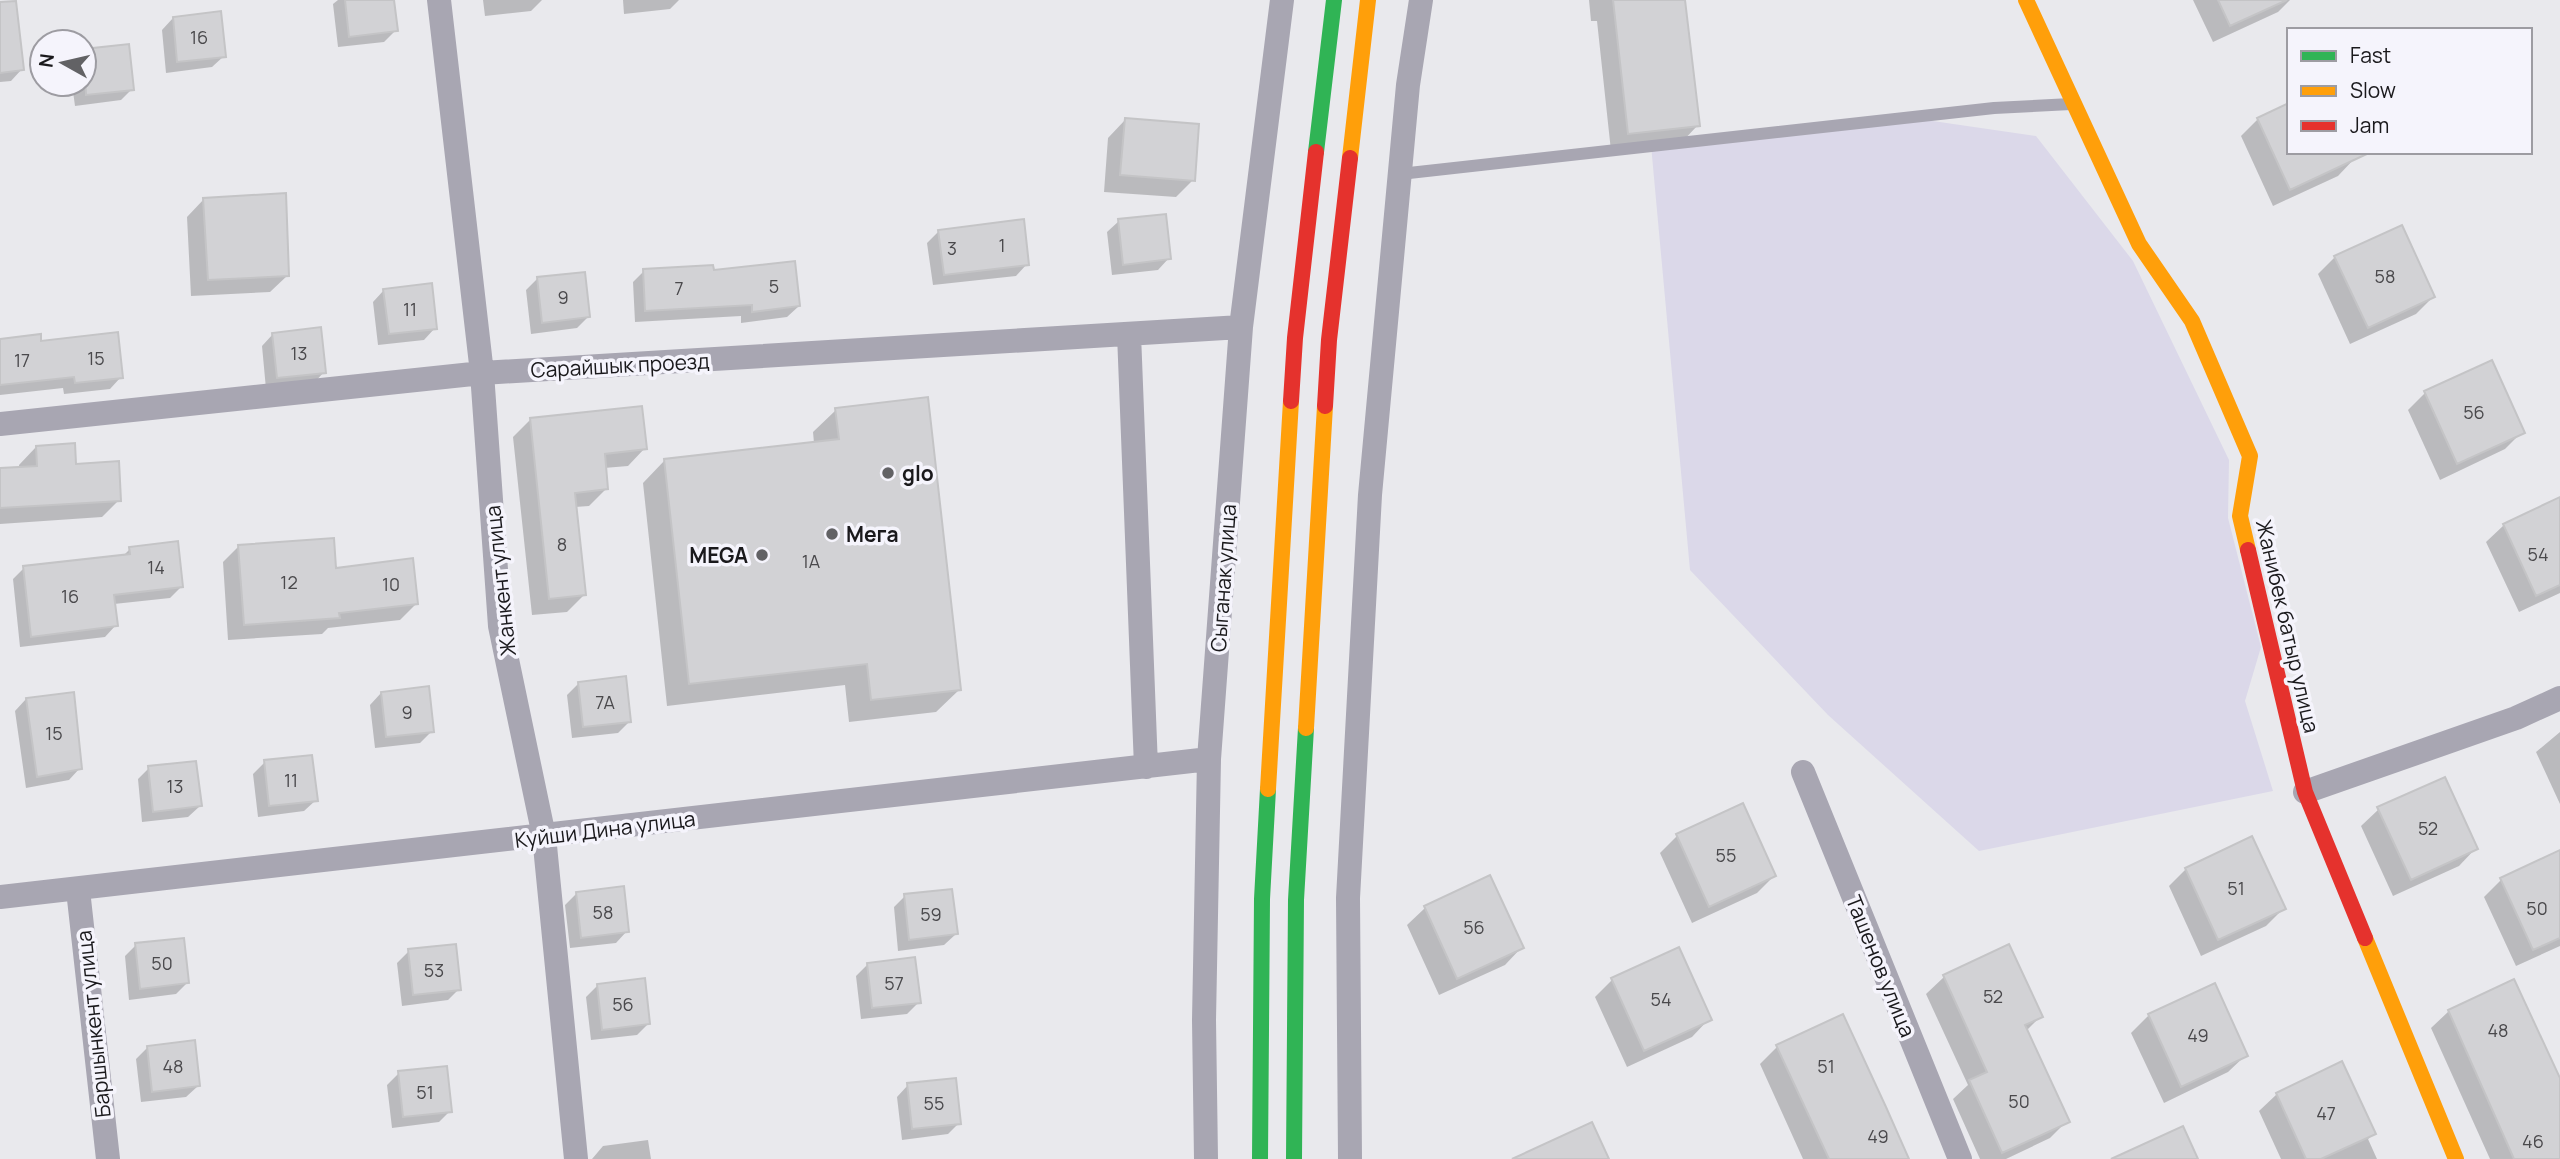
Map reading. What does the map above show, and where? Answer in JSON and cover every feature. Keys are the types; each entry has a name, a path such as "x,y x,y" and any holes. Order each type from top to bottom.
{"main road":[{"path":"1260,1159 1262,899 1294,351 1334,0"},
{"path":"1294,1159 1296,900 1327,368 1368,0"},
{"name":"Жанибек батыр улица","path":"2025,0 2139,244 2192,321 2250,456 2240,516 2305,792 2456,1159"}],"street":[{"name":"Жанкент улица","path":"439,0 482,373 500,626 544,836 576,1159"},
{"name":"Сыганак улица","path":"1206,1159 1204,1020 1209,759 1241,327 1282,0"},
{"path":"1350,1159 1348,898 1370,495 1408,85 1421,0"},
{"name":"Сарайшык проезд","path":"0,424 482,373 1241,327"},
{"path":"1129,334 1146,767"},
{"path":"2305,792 2516,718 2560,698"},
{"name":"Куйши Дина улица","path":"0,897 1209,759"},
{"name":"Ташенов улица","path":"1803,772 1960,1159"},
{"name":"Баршынкент улица","path":"78,890 108,1159"}],"lane":[{"path":"1400,174 1994,108 2075,104"}],"shaded area":[{"path":"1919,119 2036,136 2133,261 2229,460 2228,518 2261,647 2245,701 2273,791 1979,851 1828,715 1690,570 1651,145"}],"building":[{"path":"345,0 394,0 398,31 349,37"},
{"path":"1613,0 1685,0 1700,126 1628,134"},
{"path":"2218,0 2287,0 2230,26"},
{"path":"16,1 24,70 0,73 0,2"},
{"path":"221,11 226,57 177,62 173,17"},
{"path":"129,44 134,90 98,94 98,47"},
{"path":"2287,104 2287,154 2367,154 2290,190 2257,118"},
{"path":"1125,118 1199,124 1195,181 1120,175"},
{"path":"286,193 289,276 208,280 203,198"},
{"path":"1166,214 1171,259 1123,265 1118,219"},
{"path":"1024,219 1029,265 944,275 938,230"},
{"path":"2402,225 2435,297 2368,328 2334,256"},
{"path":"795,261 800,306 752,312 752,305 645,311 643,269 713,265 714,270"},
{"path":"585,272 590,317 542,323 537,277"},
{"path":"432,283 437,329 389,334 383,289"},
{"path":"321,327 326,373 277,378 272,333"},
{"path":"118,332 123,378 75,383 74,377 0,385 0,339 41,334 41,341"},
{"path":"2492,360 2525,433 2457,464 2424,391"},
{"path":"928,397 961,690 871,700 867,664 689,684 664,459 839,439 835,408"},
{"path":"642,406 647,449 605,454 608,489 575,493 586,595 549,599 530,418"},
{"path":"75,443 76,464 119,461 121,501 0,508 0,468 37,466 36,446"},
{"path":"2560,497 2560,585 2536,596 2503,524"},
{"path":"334,538 336,568 413,558 418,604 339,613 340,618 244,625 238,545"},
{"path":"178,541 183,587 114,595 118,626 31,637 23,566 130,554 129,547"},
{"path":"626,676 631,722 583,727 578,682"},
{"path":"429,686 434,732 386,737 381,692"},
{"path":"74,692 82,769 37,777 26,698"},
{"path":"312,755 318,801 269,806 264,760"},
{"path":"196,761 202,806 153,812 148,766"},
{"path":"2445,777 2478,849 2411,880 2377,807"},
{"path":"1743,803 1776,876 1709,907 1676,834"},
{"path":"2252,836 2286,909 2218,940 2185,868"},
{"path":"2560,850 2560,938 2533,950 2500,878"},
{"path":"1490,875 1524,948 1457,979 1424,906"},
{"path":"624,886 629,932 581,938 576,892"},
{"path":"952,889 958,934 909,940 904,894"},
{"path":"184,938 189,983 140,989 135,943"},
{"path":"456,944 461,990 413,995 408,949"},
{"path":"2009,944 2043,1017 2025,1025 2070,1122 2002,1153 1969,1080 1987,1072 1943,975"},
{"path":"1679,947 1712,1020 1644,1051 1611,978"},
{"path":"915,957 921,1003 872,1008 867,963"},
{"path":"645,978 650,1024 602,1030 597,984"},
{"path":"2514,979 2560,1078 2560,1159 2514,1159 2448,1010"},
{"path":"2215,983 2248,1056 2181,1087 2148,1014"},
{"path":"1843,1014 1909,1159 1829,1159 1776,1045"},
{"path":"195,1040 200,1086 152,1092 147,1046"},
{"path":"2342,1061 2376,1134 2321,1159 2306,1159 2276,1093"},
{"path":"447,1066 452,1112 403,1117 398,1071"},
{"path":"956,1078 961,1124 912,1129 907,1083"},
{"path":"1592,1122 1609,1159 1512,1159"},
{"path":"2183,1126 2198,1159 2111,1159"}],"traffic: fast":[{"path":"1316,152 1334,0"},
{"path":"1294,1159 1296,900 1306,728"},
{"path":"1260,1159 1262,899 1268,789"}],"traffic: slow":[{"path":"1350,158 1368,0"},
{"path":"2026,0 2139,244 2192,321 2250,456 2240,516 2248,550"},
{"path":"1268,789 1291,401"},
{"path":"1306,728 1325,406"},
{"path":"2365,938 2456,1159"}],"traffic: jam":[{"path":"1291,401 1295,338 1316,152"},
{"path":"1325,406 1329,340 1350,158"},
{"path":"2248,550 2305,792 2365,938"}],"place":[{"name":"glo","path":"888,473"},
{"name":"Мега","path":"832,534"},
{"name":"MEGA","path":"762,555"}]}
